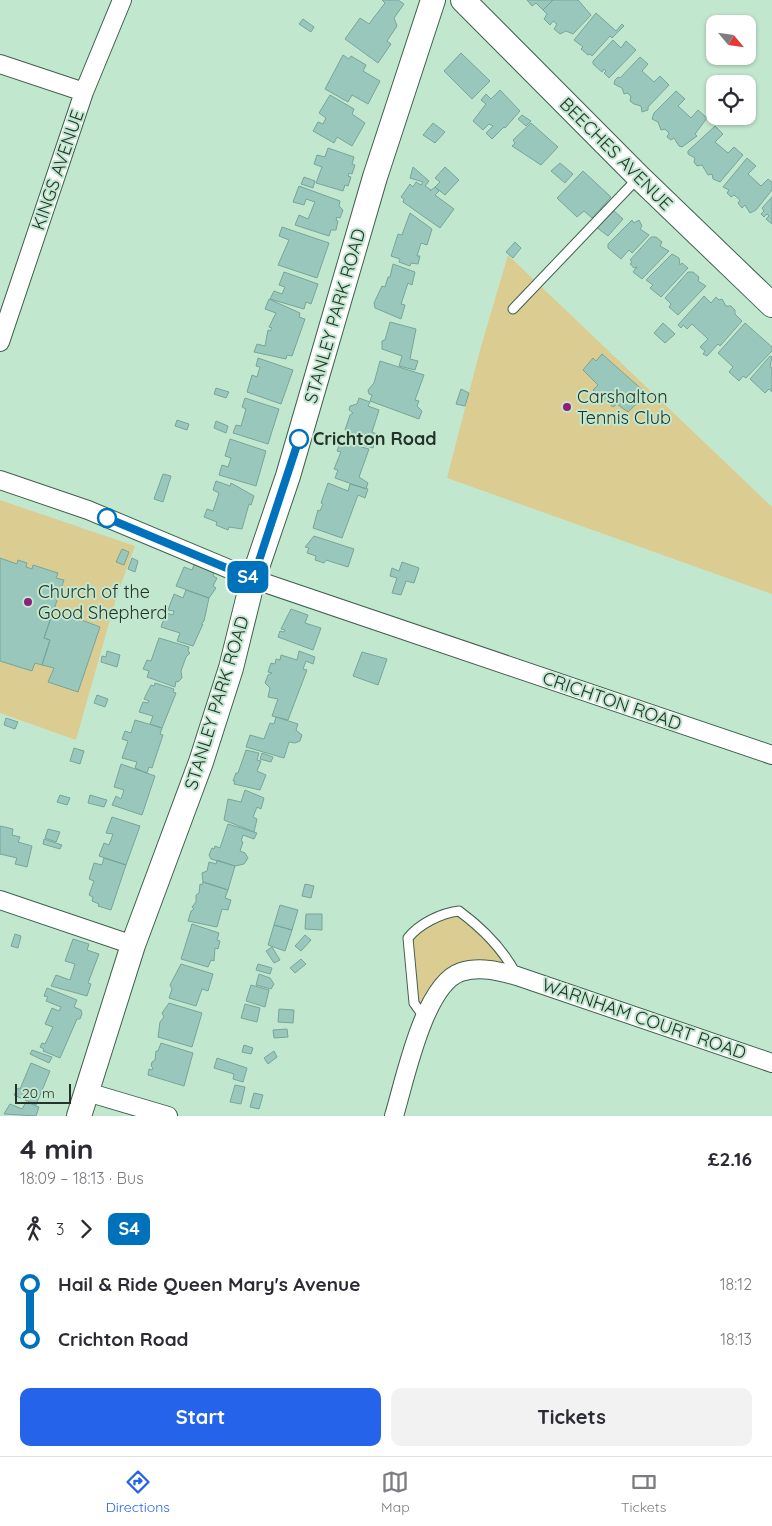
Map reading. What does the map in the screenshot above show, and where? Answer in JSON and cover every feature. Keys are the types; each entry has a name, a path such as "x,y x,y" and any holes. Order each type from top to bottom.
{"street":[{"name":"KINGS AVENUE","path":"0,342 84,92 122,0"},
{"name":"STANLEY PARK ROAD","path":"79,1116 133,945 201,762 231,668 253,579 288,476 375,177 433,0"},
{"name":"BEECHES AVENUE","path":"463,0 638,177 772,305"},
{"path":"0,64 84,92"},
{"name":"CRICHTON ROAD","path":"0,480 88,510 253,579 772,755"},
{"path":"0,900 133,945"},
{"name":"WARNHAM COURT ROAD","path":"394,1116 430,1001 442,983 460,972 479,969 517,976 772,1063"},
{"path":"87,1092 168,1116"}],"lane":[{"path":"514,309 638,177"},
{"path":"424,1017 414,1003 408,938 414,930 448,912 459,912 467,918 508,957 517,976"}],"shaded area":[{"name":"Carshalton Tennis Club","path":"508,255 772,507 772,594 447,478 480,350"},
{"path":"0,500 135,546 117,595 76,740 0,713"},
{"path":"458,915 466,919 506,959 510,971 480,966 423,1011 417,1001 411,938 448,916"}],"building":[{"path":"382,0 398,0 404,4 394,18 397,26 387,41 391,44 378,63 345,39 360,18 369,24 385,3"},
{"path":"527,0 553,0 543,10 536,3 532,6"},
{"path":"553,0 578,0 591,15 573,34 566,31 560,34 554,29 557,24 553,21 550,25 544,19 547,14 543,10"},
{"path":"596,13 616,31 622,24 624,26 612,38 610,36 592,56 581,49 583,47 574,40"},
{"path":"303,19 314,27 311,32 299,24"},
{"path":"613,40 621,48 626,41 636,50 609,78 604,73 606,71 604,69 602,72 593,64 593,61"},
{"path":"461,53 490,81 472,99 444,71"},
{"path":"343,55 349,59 351,56 366,65 363,71 380,81 368,104 352,95 348,102 325,89"},
{"path":"640,57 648,64 642,71 654,82 660,76 669,85 648,107 648,110 642,112 641,106 630,101 631,96 627,93 624,94 622,88 614,84 615,80 618,77 620,78"},
{"path":"500,90 520,111 492,139 486,133 493,126 489,124 483,130 473,121 486,104 481,100 486,94 491,99"},
{"path":"676,91 685,99 678,106 691,118 698,110 706,119 695,134 697,136 682,147 679,146 674,138 671,140 667,137 669,133 665,129 661,130 658,122 652,119 654,113"},
{"path":"330,95 354,109 352,114 365,123 352,146 337,137 334,143 313,131 318,122 323,124 326,118 319,113"},
{"path":"522,115 531,121 526,126 518,119"},
{"path":"433,123 445,132 435,143 423,135"},
{"path":"531,123 558,147 541,165 512,146 515,143 513,140"},
{"path":"715,126 723,134 715,142 728,153 734,147 743,155 720,182 713,179 712,174 708,175 702,165 697,166 694,162 695,158 688,154 688,151"},
{"path":"328,148 354,157 352,164 355,165 352,174 349,173 348,176 351,177 348,186 345,185 343,191 316,183 322,167 314,164 317,155 325,157"},
{"path":"747,158 756,166 748,174 761,186 768,179 772,182 772,190 756,210 750,213 745,205 742,208 738,203 740,200 734,195 731,197 727,193 729,190 723,187"},
{"path":"560,163 573,174 565,183 551,171"},
{"path":"413,167 429,181 425,186 430,191 435,187 439,191 435,195 454,209 440,228 403,202 404,199 401,197 410,184 413,187 416,182 421,185 423,182 410,178"},
{"path":"445,167 459,180 445,195 435,187 440,182 435,178"},
{"path":"583,171 611,197 592,218 584,211 577,217 557,198"},
{"path":"304,177 315,181 313,188 301,184"},
{"path":"299,186 340,201 339,206 343,210 340,218 337,217 336,230 331,230 329,236 295,225 299,215 308,219 315,202 306,199 304,205 293,202"},
{"path":"772,197 772,224 766,219 769,216 767,214 764,217 761,214 764,211 762,208"},
{"path":"613,210 623,219 608,236 596,227"},
{"path":"410,213 432,229 427,245 421,243 417,256 420,256 418,264 411,263 410,266 399,262 400,259 391,256 398,234 402,235"},
{"path":"632,220 634,223 639,220 642,226 640,229 649,235 632,253 629,250 621,259 608,248 608,244"},
{"path":"282,227 329,243 317,278 278,265 289,240 279,236"},
{"path":"651,237 656,237 662,242 660,246 669,251 642,279 633,272 637,267 634,268 630,264 632,262 630,260"},
{"path":"515,242 521,248 513,258 506,252"},
{"path":"672,254 679,258 680,265 682,263 688,268 661,297 650,288 653,285 646,280"},
{"path":"393,264 415,272 412,285 408,283 401,304 405,305 401,319 375,308 374,303 382,286 385,287 388,277 390,277"},
{"path":"284,272 318,284 311,304 306,302 304,309 270,299 274,291 282,294 285,287 279,285"},
{"path":"688,272 693,272 699,277 698,281 706,286 678,315 669,307 671,304 665,298"},
{"path":"704,296 711,303 716,297 719,300 722,299 726,306 731,306 735,310 735,314 742,321 720,346 718,344 707,356 703,354 705,351 700,347 708,339 692,324 687,329 683,325 681,328 678,325"},
{"path":"269,299 300,313 299,317 305,319 292,356 287,355 286,359 254,352 257,344 265,346 268,330 270,331 272,328 269,327 276,313 265,309"},
{"path":"390,322 416,329 410,359 418,361 415,370 399,366 402,356 382,349 382,341 385,340"},
{"path":"663,323 675,334 665,343 654,333"},
{"path":"745,323 772,347 772,351 746,378 743,376 739,381 729,372 733,367 718,353"},
{"path":"602,354 647,394 628,412 617,404 613,407 593,390 598,385 583,370 593,358 596,361"},
{"path":"770,356 772,357 770,367 772,368 772,392 769,389 765,393 750,379"},
{"path":"258,358 293,370 281,404 247,392 252,375 257,377 260,367 256,366"},
{"path":"380,361 424,375 415,400 419,401 417,406 422,411 419,419 370,401 372,395 369,394 368,390 374,383"},
{"path":"216,388 229,392 226,398 214,394"},
{"path":"461,389 469,393 465,406 456,404"},
{"path":"245,398 279,409 268,444 233,433 236,425 241,426 246,409 242,407"},
{"path":"359,398 370,402 368,406 379,410 372,432 377,434 373,448 347,440 350,431 345,430 350,415 353,413 349,410 350,406 357,404"},
{"path":"177,420 189,424 187,430 175,426"},
{"path":"216,421 228,426 226,433 214,428"},
{"path":"230,439 266,451 256,486 219,475 222,465 228,467 231,458 225,456"},
{"path":"344,442 369,449 359,477 368,483 366,489 335,478 338,470 334,469 341,452 337,451 340,443 343,444"},
{"path":"163,474 171,476 163,502 154,499"},
{"path":"216,481 230,486 231,483 254,496 251,505 249,504 242,529 229,527 228,530 216,525 217,522 204,517 207,509 213,511 219,493 213,490"},
{"path":"328,483 348,491 350,484 368,489 365,498 358,495 342,538 313,528 318,510 320,511 323,504 321,503"},
{"path":"314,536 354,549 348,567 326,560 324,563 315,560 316,556 307,553 309,548 305,547"},
{"path":"122,549 129,552 124,565 116,562"},
{"name":"Church of the Good Shepherd","path":"0,558 17,564 18,560 27,563 26,567 32,569 33,565 58,573 56,578 64,580 44,638 50,640 42,665 35,663 32,671 0,661"},
{"path":"132,558 138,561 135,572 128,569"},
{"path":"402,562 419,568 414,583 406,581 401,595 392,593 397,578 390,576 392,568 399,571"},
{"path":"194,565 215,571 213,576 217,578 213,586 216,588 209,598 176,586 184,567 192,570"},
{"path":"186,590 209,598 204,621 201,624 203,624 193,646 177,641 180,633 161,627 166,613 173,615 174,611 168,610 174,594 183,598"},
{"path":"291,609 308,615 305,623 321,628 313,650 278,637 280,631 284,632 285,630 281,629"},
{"path":"52,615 69,621 71,616 100,627 78,692 48,682 54,668 42,665 50,640 44,638"},
{"path":"159,638 189,647 188,651 190,653 186,657 181,671 182,678 178,682 176,681 175,687 147,677 149,671 143,669 147,660 151,661"},
{"path":"107,651 120,655 117,667 101,662 102,656 106,657"},
{"path":"299,651 315,657 313,664 306,661 303,669 307,670 288,720 272,716 278,699 268,697 270,688 265,683 268,675 272,673 268,672 271,663 275,664 276,659 280,660 281,655 297,660"},
{"path":"362,652 387,659 378,685 353,676"},
{"path":"155,683 174,689 173,692 176,693 162,728 150,724 153,716 139,712 143,702 148,703 149,701 144,699 151,685 154,686"},
{"path":"97,695 108,699 105,707 94,703"},
{"path":"276,717 298,724 296,730 302,735 300,741 295,743 289,742 284,758 246,747 250,735 264,739 270,723 274,724"},
{"path":"6,718 18,722 15,729 4,725"},
{"path":"135,720 162,728 160,734 163,735 152,768 149,767 147,773 135,768 137,762 122,758 128,741 122,739 125,731 131,733"},
{"path":"74,748 84,751 80,764 70,761"},
{"path":"246,750 259,753 257,760 261,761 257,771 266,775 260,790 234,784 235,781 233,781 236,773 238,773"},
{"path":"262,753 273,757 271,762 260,759"},
{"path":"121,764 155,776 142,815 112,805 116,796 121,799 124,790 114,787"},
{"path":"245,790 264,798 261,809 257,807 253,817 257,819 254,832 224,820 228,799 241,802"},
{"path":"60,795 70,798 67,805 57,802"},
{"path":"90,795 107,800 104,807 88,803"},
{"path":"112,817 140,826 126,865 99,856 104,843 109,845 113,834 106,833"},
{"path":"228,824 257,833 254,839 243,835 240,851 245,853 248,858 244,864 235,866 211,859 209,855 215,846 220,848"},
{"path":"0,826 13,829 12,835 20,837 18,842 32,846 27,867 15,864 17,858 0,854"},
{"path":"48,829 60,832 56,842 45,838"},
{"path":"44,839 62,845 60,849 43,844"},
{"path":"104,858 126,865 111,910 98,906 99,904 92,901 93,897 89,895 94,881 89,879 94,863 102,865"},
{"path":"217,860 235,866 228,890 203,882 202,873 207,871 209,862 216,864"},
{"path":"203,882 228,890 225,898 231,900 228,910 222,909 217,927 188,921 191,911 194,909 192,907 196,902 196,895 199,893 200,884 202,885"},
{"path":"305,884 314,886 311,898 302,896"},
{"path":"280,905 298,910 292,930 274,925"},
{"path":"306,914 322,914 322,930 305,929"},
{"path":"192,924 219,933 217,940 220,941 218,949 215,948 214,961 211,960 208,967 181,959"},
{"path":"274,925 292,930 285,951 268,945"},
{"path":"15,934 21,936 18,948 11,946"},
{"path":"305,935 311,940 301,951 295,946"},
{"path":"73,939 89,944 87,950 99,954 88,983 91,984 87,996 51,986 56,975 70,980 75,964 65,961"},
{"path":"272,947 280,960 274,963 266,951"},
{"path":"301,959 306,964 295,973 290,968"},
{"path":"181,964 213,974 208,991 202,989 196,1006 169,998 172,989 170,985"},
{"path":"258,964 272,968 270,974 256,970"},
{"path":"259,974 270,978 274,984 271,989 256,985"},
{"path":"251,985 269,990 265,1007 246,1001"},
{"path":"47,988 77,1000 74,1007 81,1010 82,1014 80,1019 77,1019 60,1058 43,1051 44,1049 40,1047 42,1043 45,1044 53,1027 45,1024 52,1008 59,1011 61,1007 46,1001 48,997 44,996"},
{"path":"169,1003 202,1013 192,1047 158,1037 160,1022 164,1017 162,1013"},
{"path":"245,1004 260,1008 257,1022 241,1018"},
{"path":"279,1009 294,1010 293,1023 278,1022"},
{"path":"287,1029 288,1037 274,1038 273,1030"},
{"path":"161,1043 193,1053 184,1086 148,1075 149,1069 152,1070 153,1068 151,1066 152,1062 155,1060 156,1051 158,1051"},
{"path":"244,1045 253,1048 251,1054 242,1052"},
{"path":"32,1050 52,1057 49,1063 30,1054"},
{"path":"274,1051 277,1057 268,1064 264,1058"},
{"path":"217,1058 247,1068 243,1082 233,1079 234,1074 214,1068"},
{"path":"31,1063 50,1071 36,1105 14,1095 18,1088 20,1089"},
{"path":"235,1085 245,1087 241,1104 230,1102"},
{"path":"254,1093 263,1095 259,1109 250,1107"},
{"path":"26,1102 39,1107 36,1116 4,1114 10,1104 22,1109"}],"bus line":[{"name":"S4","path":"107,518 253,579 299,439"}],"place":[{"name":"Carshalton Tennis Club","path":"567,407"},
{"name":"Crichton Road","path":"299,439"},
{"name":"Church of the Good Shepherd","path":"28,602"}]}
